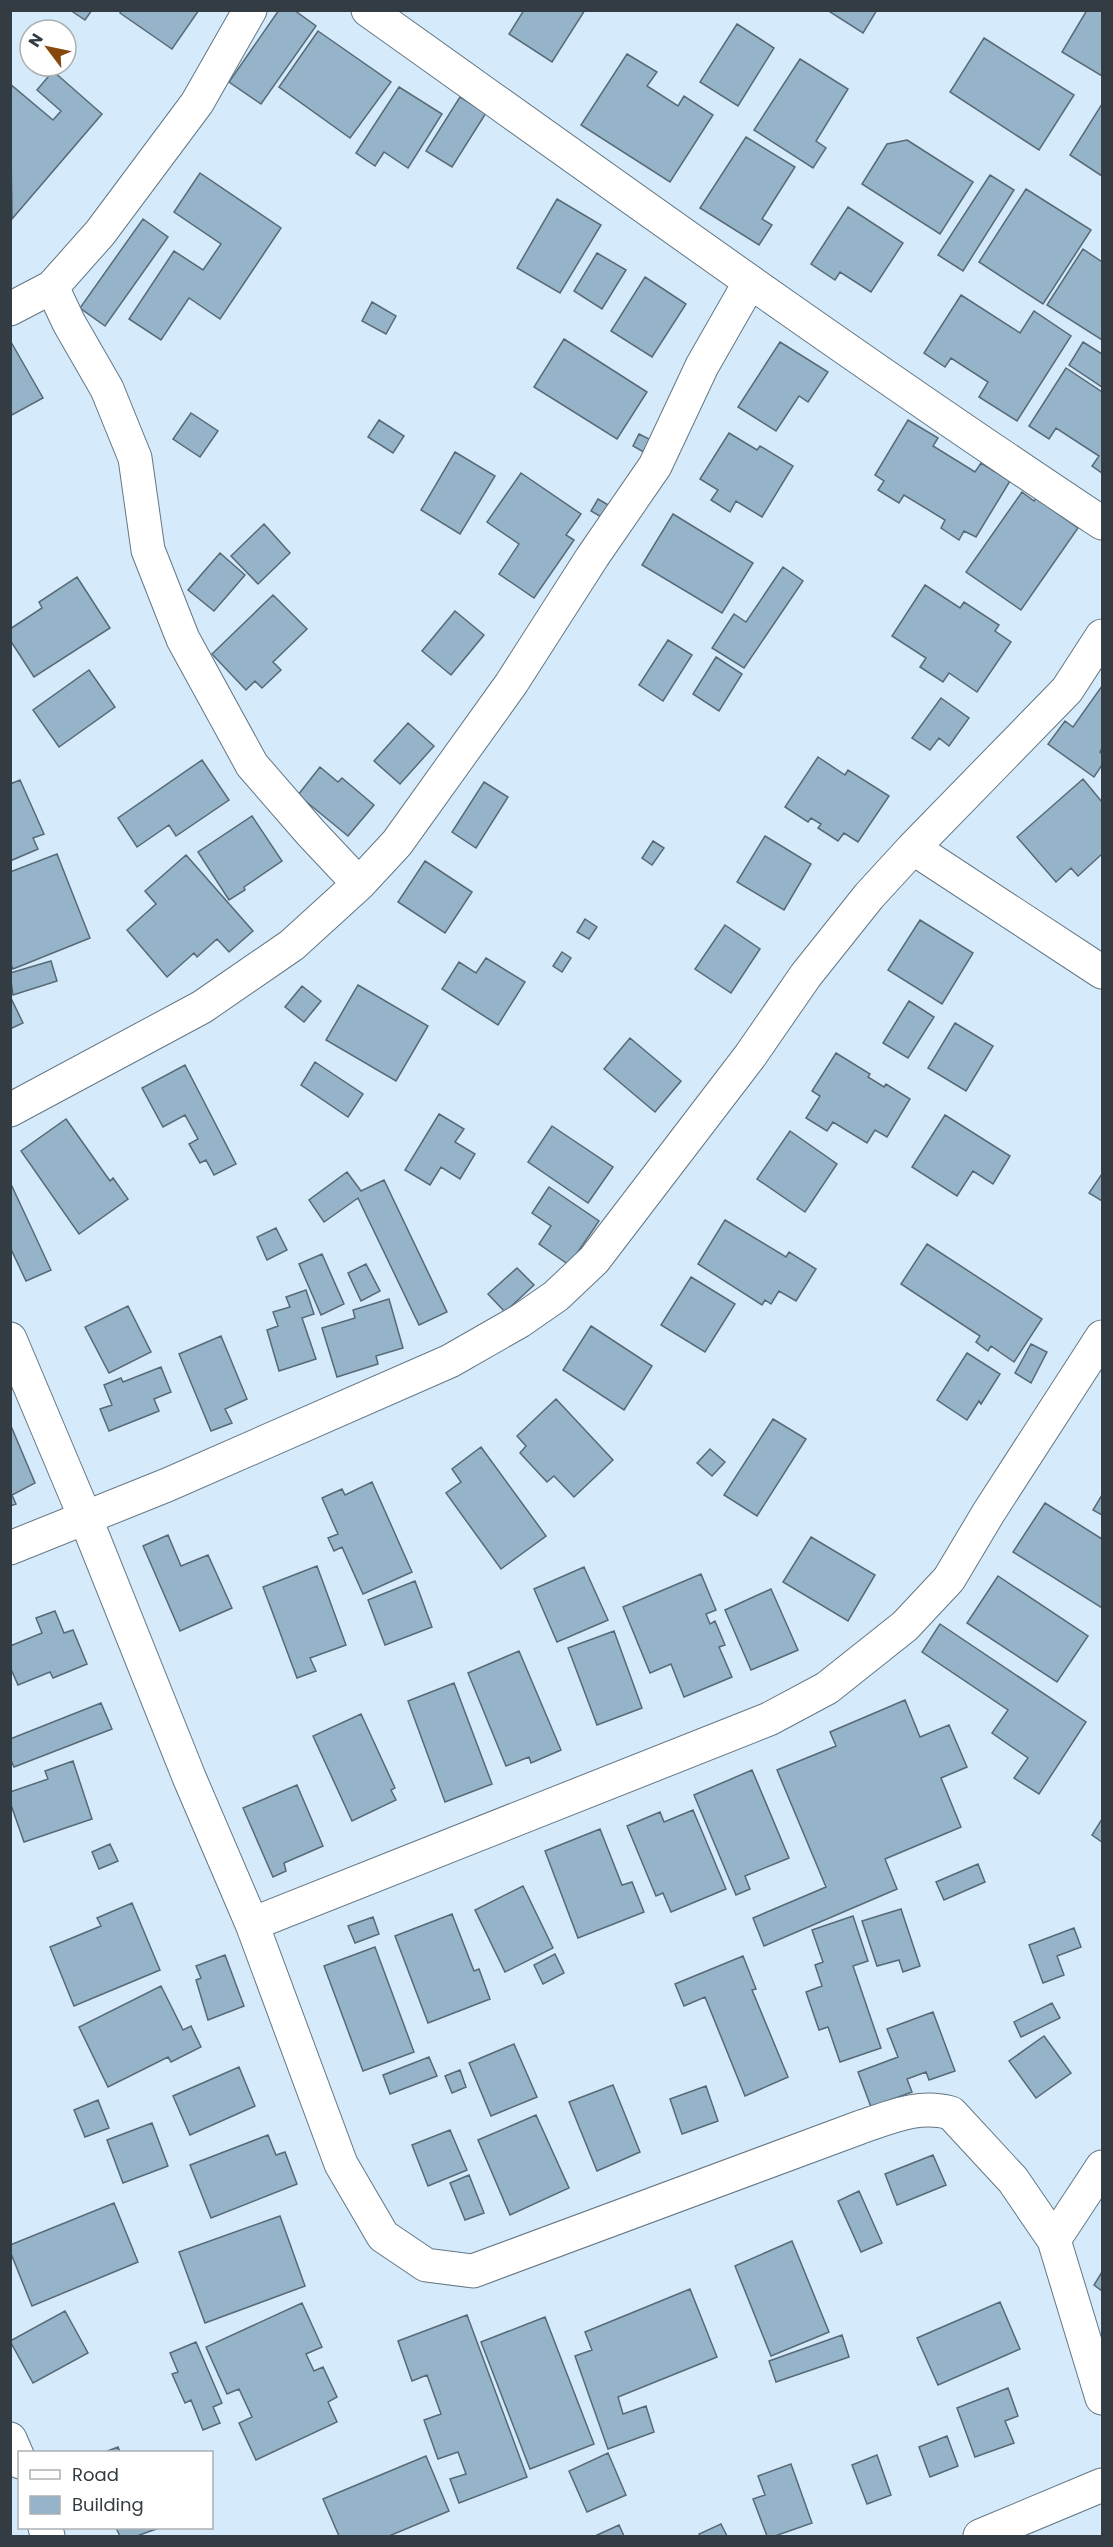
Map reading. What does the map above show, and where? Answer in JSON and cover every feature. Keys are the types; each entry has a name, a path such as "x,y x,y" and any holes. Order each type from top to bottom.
{"street":[{"path":"10,309 52,287 99,233 197,103 250,10"},
{"path":"368,10 750,282 1102,523"},
{"path":"10,1110 202,1007 292,945 360,884 397,843 511,684 593,556 655,466 702,366 750,282"},
{"path":"52,287 69,323 107,389 135,458 148,550 183,639 252,765 311,833 360,884"},
{"path":"10,1548 167,1485 450,1361 519,1321 556,1296 594,1260 750,1056 806,975 869,896 1067,690 1102,636"},
{"path":"913,848 1102,972"},
{"path":"252,1924 769,1719 828,1688 905,1626 949,1579 988,1512 1102,1337"},
{"path":"10,1339 85,1517 189,1777 252,1924 341,2164 383,2236 426,2265 472,2271 916,2109 936,2109 951,2113 1013,2180 1054,2240 1102,2398"},
{"path":"1054,2240 1102,2168"},
{"path":"10,2439 18,2457"},
{"path":"980,2536 1102,2485"}],"building":[{"path":"70,10 92,10 85,20"},
{"path":"121,10 199,10 172,49 120,13"},
{"path":"279,10 294,10 316,26 261,104 229,82"},
{"path":"524,10 585,10 552,62 509,34"},
{"path":"827,10 877,10 863,33"},
{"path":"1087,10 1102,10 1102,76 1062,52"},
{"path":"737,24 774,48 738,106 700,82"},
{"path":"318,31 391,82 350,138 279,87"},
{"path":"984,38 1074,95 1039,150 950,92"},
{"path":"627,54 657,72 647,86 678,106 684,96 713,115 670,182 581,125"},
{"path":"800,59 848,89 816,141 826,148 813,168 754,130"},
{"path":"47,78 61,78 102,114 12,219 10,84 53,120 61,111 37,90"},
{"path":"399,87 442,114 408,168 384,152 375,166 356,153"},
{"path":"460,97 486,113 452,167 426,151"},
{"path":"1102,104 1102,176 1070,155"},
{"path":"746,137 795,167 762,219 772,225 759,245 700,208"},
{"path":"907,140 973,182 940,234 862,184 887,144"},
{"path":"200,173 281,228 220,319 189,298 161,340 129,319 174,251 203,270 221,244 174,212"},
{"path":"990,175 1014,190 963,271 938,255"},
{"path":"1026,189 1091,230 1043,304 979,262"},
{"path":"557,199 601,225 560,293 517,268"},
{"path":"848,207 903,243 871,292 840,272 835,280 811,264"},
{"path":"143,219 168,237 105,326 80,308"},
{"path":"1083,249 1102,262 1102,340 1047,305"},
{"path":"597,253 626,270 602,309 574,291"},
{"path":"645,277 686,304 652,357 611,331"},
{"path":"961,295 1020,333 1034,311 1071,336 1017,421 979,397 988,382 951,358 945,367 924,353"},
{"path":"372,302 396,316 386,334 362,321"},
{"path":"564,339 647,392 617,439 534,387"},
{"path":"780,342 828,372 808,402 799,396 776,431 738,407"},
{"path":"1083,342 1102,354 1102,387 1069,365"},
{"path":"10,343 43,398 10,416"},
{"path":"1066,368 1102,392 1102,473 1092,466 1099,456 1056,428 1049,439 1029,426"},
{"path":"191,413 218,431 200,457 173,439"},
{"path":"379,420 404,436 393,453 368,437"},
{"path":"908,420 938,438 933,446 975,472 981,463 1010,481 976,537 964,531 959,540 941,528 945,520 904,495 899,503 878,490 884,481 875,475"},
{"path":"729,433 757,450 760,446 793,466 762,517 736,501 730,512 711,500 718,490 700,479"},
{"path":"639,434 653,441 647,454 633,446"},
{"path":"455,452 495,476 460,534 421,510"},
{"path":"521,473 581,514 566,535 574,540 534,598 499,574 519,544 487,522"},
{"path":"1022,492 1034,501 1040,494 1054,503 1050,508 1078,528 1021,610 966,572"},
{"path":"598,499 610,506 603,518 591,511"},
{"path":"673,514 753,563 722,613 642,565"},
{"path":"264,524 290,553 258,584 231,556"},
{"path":"220,553 245,575 214,611 188,590"},
{"path":"783,567 803,581 744,668 712,648 734,614 746,622"},
{"path":"77,577 110,628 34,677 10,640 10,629 42,608 39,602"},
{"path":"925,585 960,608 964,602 999,625 995,631 1011,642 977,692 949,673 943,682 920,667 926,658 892,636"},
{"path":"273,595 307,629 273,662 281,670 262,688 255,681 246,690 212,654"},
{"path":"455,611 484,635 451,675 422,651"},
{"path":"668,640 692,655 663,701 639,685"},
{"path":"716,657 742,674 719,711 693,694"},
{"path":"89,670 115,707 59,747 33,710"},
{"path":"1102,686 1102,748 1100,752 1102,765 1094,777 1048,744 1065,721 1073,727"},
{"path":"941,698 969,718 949,746 939,738 930,750 912,738"},
{"path":"408,723 434,746 400,784 374,761"},
{"path":"818,757 845,775 848,770 889,796 858,842 844,833 838,841 818,828 821,824 811,818 808,822 785,807"},
{"path":"202,760 229,800 176,836 169,825 137,847 118,818"},
{"path":"320,767 338,782 342,778 374,805 348,836 298,795"},
{"path":"1083,779 1102,802 1102,854 1078,876 1071,868 1056,882 1017,837"},
{"path":"20,780 44,834 33,838 38,849 10,861 10,784"},
{"path":"484,782 508,797 476,848 452,832"},
{"path":"252,816 282,861 229,900 198,852"},
{"path":"765,836 811,864 784,910 737,882"},
{"path":"653,841 664,848 652,865 642,858"},
{"path":"57,854 90,938 13,969 10,962 10,872"},
{"path":"186,855 253,931 229,952 217,939 197,957 194,953 167,977 127,930 156,904 145,891"},
{"path":"425,861 472,892 445,933 398,902"},
{"path":"585,919 597,927 589,939 577,932"},
{"path":"920,920 973,953 942,1004 888,970"},
{"path":"725,925 760,949 731,993 695,969"},
{"path":"562,952 571,958 562,972 553,966"},
{"path":"486,958 525,982 498,1025 442,989 459,962 476,973"},
{"path":"51,961 57,981 13,995 10,973"},
{"path":"358,985 428,1026 396,1081 326,1040"},
{"path":"302,986 321,1001 304,1022 285,1007"},
{"path":"10,996 23,1023 10,1029"},
{"path":"909,1001 934,1017 908,1058 883,1043"},
{"path":"955,1023 993,1046 966,1091 928,1068"},
{"path":"630,1038 681,1081 655,1112 604,1069"},
{"path":"836,1053 870,1074 868,1077 884,1087 886,1084 910,1099 887,1137 875,1130 867,1143 833,1122 827,1131 806,1118 820,1096 812,1091"},
{"path":"315,1062 363,1094 348,1117 301,1085"},
{"path":"185,1065 236,1164 214,1175 206,1160 200,1163 189,1144 198,1139 185,1115 163,1127 142,1088"},
{"path":"439,1114 464,1129 455,1142 475,1154 460,1179 441,1167 430,1185 405,1170"},
{"path":"945,1115 1010,1156 993,1184 973,1171 957,1196 912,1167"},
{"path":"66,1119 110,1181 113,1178 128,1199 79,1234 21,1151"},
{"path":"552,1126 613,1167 588,1203 528,1162"},
{"path":"790,1131 837,1164 805,1212 757,1179"},
{"path":"347,1172 361,1191 384,1180 447,1312 419,1325 358,1198 324,1222 309,1200"},
{"path":"1102,1174 1102,1201 1089,1193"},
{"path":"10,1182 51,1270 26,1281 10,1247"},
{"path":"549,1187 599,1221 569,1265 539,1244 551,1226 532,1213"},
{"path":"725,1220 786,1257 789,1252 816,1269 796,1301 779,1291 771,1304 765,1300 762,1305 698,1264"},
{"path":"276,1228 287,1250 267,1260 257,1237"},
{"path":"927,1244 1042,1319 1014,1362 991,1346 988,1351 976,1342 980,1336 901,1284"},
{"path":"322,1254 344,1304 321,1315 299,1264"},
{"path":"366,1264 380,1291 361,1301 348,1273"},
{"path":"517,1268 534,1285 505,1312 488,1294"},
{"path":"691,1277 735,1304 705,1352 661,1325"},
{"path":"306,1290 314,1314 302,1318 316,1359 279,1371 267,1330 278,1326 273,1312 290,1307 286,1297"},
{"path":"389,1299 403,1348 376,1356 378,1364 337,1377 322,1328 355,1318 353,1310"},
{"path":"128,1306 151,1352 109,1373 85,1327"},
{"path":"591,1326 652,1366 624,1410 563,1370"},
{"path":"221,1336 247,1399 225,1409 232,1423 211,1431 179,1354"},
{"path":"1031,1344 1047,1352 1031,1383 1015,1373"},
{"path":"967,1353 1000,1374 981,1404 979,1401 967,1420 937,1400"},
{"path":"161,1367 171,1392 154,1399 159,1411 109,1431 100,1409 112,1405 104,1385 121,1378 123,1382"},
{"path":"556,1399 613,1460 574,1497 554,1476 547,1482 520,1453 526,1446 517,1436"},
{"path":"773,1419 806,1439 757,1516 724,1495"},
{"path":"11,1426 35,1483 12,1495 16,1504 10,1506"},
{"path":"481,1447 546,1536 501,1569 446,1493 461,1482 452,1469"},
{"path":"710,1449 725,1462 712,1476 697,1463"},
{"path":"372,1482 412,1572 363,1594 342,1547 334,1551 328,1538 338,1534 322,1498 342,1489 345,1495"},
{"path":"1102,1495 1102,1515 1093,1510"},
{"path":"1045,1503 1102,1539 1102,1608 1013,1552"},
{"path":"168,1535 181,1566 208,1555 232,1608 180,1631 143,1546"},
{"path":"811,1537 875,1575 848,1621 783,1582"},
{"path":"317,1566 346,1645 310,1658 316,1671 297,1678 263,1587"},
{"path":"584,1567 608,1620 557,1642 534,1589"},
{"path":"701,1574 716,1610 706,1614 710,1624 715,1621 725,1645 719,1647 732,1677 684,1697 671,1664 650,1673 623,1607"},
{"path":"998,1576 1088,1636 1057,1682 967,1623"},
{"path":"415,1581 432,1627 385,1645 368,1600"},
{"path":"771,1589 798,1650 751,1670 725,1610"},
{"path":"55,1611 64,1633 73,1630 87,1664 53,1678 50,1672 18,1685 10,1667 10,1646 42,1633 36,1618"},
{"path":"940,1624 1086,1722 1039,1794 1014,1778 1028,1758 992,1733 1008,1710 922,1652"},
{"path":"614,1631 642,1708 597,1725 568,1648"},
{"path":"519,1651 561,1750 531,1763 529,1757 506,1766 468,1673"},
{"path":"454,1683 492,1784 445,1802 408,1701"},
{"path":"905,1700 920,1737 949,1725 967,1767 941,1778 961,1827 885,1859 897,1889 764,1946 753,1918 826,1887 777,1770 836,1746 830,1732"},
{"path":"101,1703 112,1729 14,1767 10,1758 10,1739"},
{"path":"361,1714 395,1788 391,1790 396,1800 352,1821 313,1736"},
{"path":"73,1761 92,1819 24,1842 10,1802 10,1792 48,1779 45,1771"},
{"path":"752,1770 789,1858 745,1876 750,1889 736,1895 694,1795"},
{"path":"297,1785 323,1846 284,1863 286,1871 273,1877 243,1808"},
{"path":"693,1810 726,1889 671,1912 663,1893 656,1896 627,1826 660,1812 664,1822"},
{"path":"1102,1819 1102,1842 1092,1835"},
{"path":"600,1829 622,1885 632,1882 644,1912 578,1938 545,1851"},
{"path":"110,1844 118,1861 99,1869 92,1852"},
{"path":"978,1864 985,1882 944,1900 936,1882"},
{"path":"523,1886 553,1948 505,1972 475,1910"},
{"path":"132,1903 160,1970 74,2006 50,1947 101,1926 97,1918"},
{"path":"901,1909 920,1966 903,1972 899,1960 877,1966 862,1921"},
{"path":"452,1914 474,1971 479,1969 490,1999 428,2023 395,1936"},
{"path":"853,1916 868,1961 853,1966 881,2048 840,2062 828,2027 819,2030 806,1992 822,1986 815,1965 823,1962 812,1930"},
{"path":"373,1917 379,1934 355,1943 348,1926"},
{"path":"1074,1928 1081,1947 1057,1956 1064,1975 1043,1983 1029,1945"},
{"path":"375,1947 414,2052 363,2071 324,1966"},
{"path":"555,1954 564,1973 543,1984 534,1965"},
{"path":"225,1955 244,2006 208,2020 196,1980 201,1978 196,1966"},
{"path":"743,1956 756,1989 752,1990 788,2077 745,2096 705,1997 684,2006 675,1984"},
{"path":"161,1986 183,2030 191,2026 201,2047 171,2062 168,2057 108,2087 79,2027"},
{"path":"1052,2003 1060,2018 1021,2037 1014,2022"},
{"path":"933,2012 955,2071 929,2080 926,2072 907,2079 912,2092 871,2107 858,2072 898,2057 887,2029"},
{"path":"1044,2036 1071,2073 1036,2098 1009,2061"},
{"path":"514,2044 537,2097 491,2116 469,2063"},
{"path":"429,2057 437,2076 390,2094 383,2075"},
{"path":"239,2067 255,2106 190,2135 173,2096"},
{"path":"460,2070 466,2087 452,2093 445,2076"},
{"path":"613,2085 640,2152 597,2171 569,2102"},
{"path":"706,2086 718,2121 682,2134 670,2099"},
{"path":"98,2100 109,2128 85,2137 74,2110"},
{"path":"536,2115 569,2188 510,2215 478,2140"},
{"path":"152,2123 168,2166 123,2183 107,2140"},
{"path":"450,2130 467,2170 428,2186 412,2145"},
{"path":"268,2135 276,2155 285,2152 297,2184 211,2218 190,2165"},
{"path":"933,2155 946,2185 897,2205 885,2174"},
{"path":"469,2175 484,2213 465,2220 450,2183"},
{"path":"859,2191 882,2243 861,2252 838,2201"},
{"path":"114,2203 138,2262 32,2306 10,2251 10,2245"},
{"path":"280,2216 305,2286 205,2323 179,2252"},
{"path":"792,2241 829,2332 771,2356 735,2266"},
{"path":"1102,2272 1102,2291 1094,2285"},
{"path":"690,2289 717,2357 618,2397 623,2414 646,2406 654,2432 608,2449 575,2356 592,2350 585,2332"},
{"path":"1000,2302 1020,2349 938,2385 917,2338"},
{"path":"302,2303 322,2347 306,2354 314,2371 323,2367 337,2397 328,2402 337,2422 256,2460 239,2423 252,2417 239,2389 227,2394 206,2347"},
{"path":"65,2311 88,2353 33,2383 10,2341"},
{"path":"467,2315 527,2477 459,2503 450,2479 466,2474 458,2452 438,2459 424,2420 441,2414 427,2375 412,2381 398,2341"},
{"path":"545,2317 594,2444 530,2469 481,2342"},
{"path":"842,2335 849,2357 776,2382 769,2361"},
{"path":"196,2342 222,2403 213,2407 220,2423 203,2430 191,2400 185,2403 172,2374 178,2372 170,2353"},
{"path":"1008,2388 1018,2416 1005,2421 1014,2443 975,2457 957,2408"},
{"path":"947,2436 958,2466 930,2477 919,2447"},
{"path":"118,2447 120,2451 108,2451"},
{"path":"608,2453 626,2495 587,2512 569,2471"},
{"path":"877,2455 891,2495 867,2504 852,2465"},
{"path":"426,2456 449,2511 389,2536 339,2536 323,2499"},
{"path":"791,2464 812,2523 775,2536 767,2536 753,2499 765,2495 758,2476"},
{"path":"721,2524 727,2536 700,2536 699,2534"},
{"path":"619,2525 624,2536 595,2536"},
{"path":"116,2529 156,2529 137,2536 120,2536"}]}
